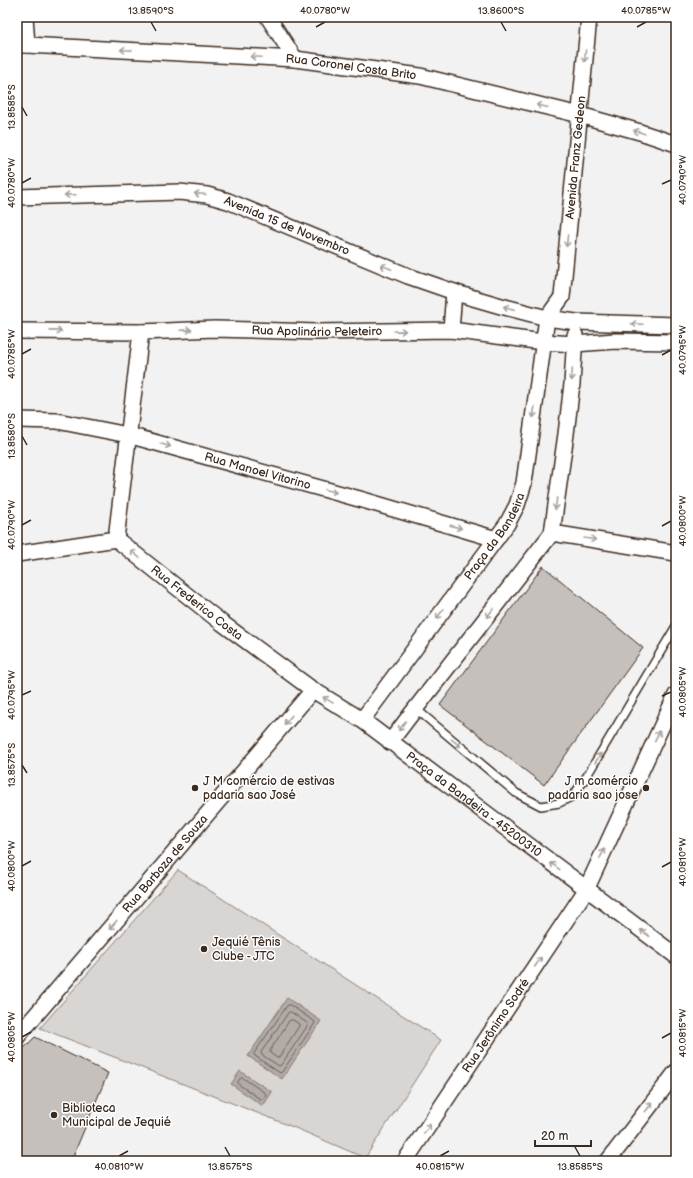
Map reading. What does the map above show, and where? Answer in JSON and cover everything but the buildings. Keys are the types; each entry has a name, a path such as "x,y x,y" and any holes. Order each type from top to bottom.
{"street":[{"path":"22,45 25,17"},
{"path":"268,17 295,59"},
{"name":"Avenida Franz Gedeon","path":"547,318 562,297 589,17"},
{"name":"Rua Coronel Costa Brito","path":"22,45 295,59 420,76 580,115 676,144"},
{"name":"Avenida 15 de Novembro","path":"17,197 155,192 179,192 207,195 228,201 408,276 454,292 547,318"},
{"path":"451,330 454,292"},
{"path":"390,742 552,533 572,384 576,322 562,297"},
{"path":"547,318 576,322 676,325"},
{"name":"Praça da Bandeira","path":"362,720 507,524 517,505 524,483 547,318"},
{"name":"Rua Apolinário Peleteiro","path":"17,331 140,332 216,329 317,332 451,330 543,342 574,344 616,341 676,342"},
{"path":"17,554 116,539 140,332"},
{"name":"Rua Manoel Vitorino","path":"17,420 57,421 128,435 496,539"},
{"path":"552,533 676,553"},
{"name":"Rua Frederico Costa","path":"116,539 222,624 313,690 362,720"},
{"name":"Rua Barboza de Souza","path":"17,1038 313,690"},
{"path":"586,890 676,695"},
{"name":"Praça da Bandeira - 45200310","path":"362,720 586,890 676,956"},
{"name":"Rua Jerônimo Sodré","path":"405,1161 586,890"},
{"path":"608,1161 676,1072"}],"lane":[{"path":"415,708 516,793 541,806 558,804 573,796 586,778 676,626"}],"shaded area":[{"name":"Jequié Tênis Clube - JTC","path":"178,870 441,1040 365,1158 293,1127 40,1028"}],"water":[{"path":"287,998 321,1021 282,1079 248,1056"},
{"path":"240,1071 272,1092 263,1106 231,1084"}],"place":[{"name":"J M comércio de estivas padaria sao José","path":"195,788"},
{"name":"J m comércio padaria sao jose","path":"646,788"},
{"name":"Jequié Tênis Clube - JTC","path":"204,949"},
{"name":"Biblioteca Municipal de Jequié","path":"54,1115"}]}
